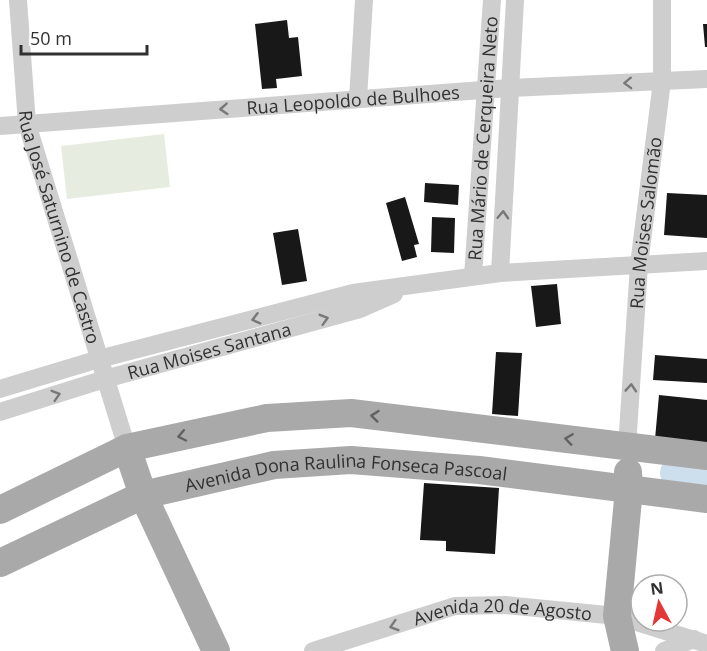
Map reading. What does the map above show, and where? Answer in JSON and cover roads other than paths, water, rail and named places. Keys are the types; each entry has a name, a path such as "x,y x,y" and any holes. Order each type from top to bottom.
{"main road":[{"path":"0,510 127,448 267,418 351,413 707,456"},
{"path":"625,651 617,616 629,489 627,447"},
{"path":"127,448 144,495 216,651"},
{"name":"Avenida Dona Raulina Fonseca Pascoal","path":"0,563 144,495 274,465 351,460 479,470 707,499"}],"street":[{"name":"Rua José Saturnino de Castro","path":"18,0 27,124 127,448"},
{"path":"358,99 364,0"},
{"name":"Rua Mário de Cerqueira Neto","path":"473,276 492,0"},
{"name":"Rua Mário de Cerqueira Neto","path":"500,273 515,0"},
{"name":"Rua Moises Salomão","path":"627,447 639,265 662,81 662,0"},
{"name":"Rua Leopoldo de Bulhoes","path":"0,126 510,88 707,79"},
{"name":"Rua Moises Santana","path":"0,389 99,359 353,293 500,273 707,261"},
{"name":"Rua Moises Santana","path":"0,412 105,379 360,309 415,286"},
{"name":"Avenida 20 de Agosto","path":"313,651 455,606 505,605 617,616 700,642"},
{"name":"Avenida 20 de Agosto","path":"664,651 700,642"}],"waterway":[{"path":"675,473 707,477"}]}
